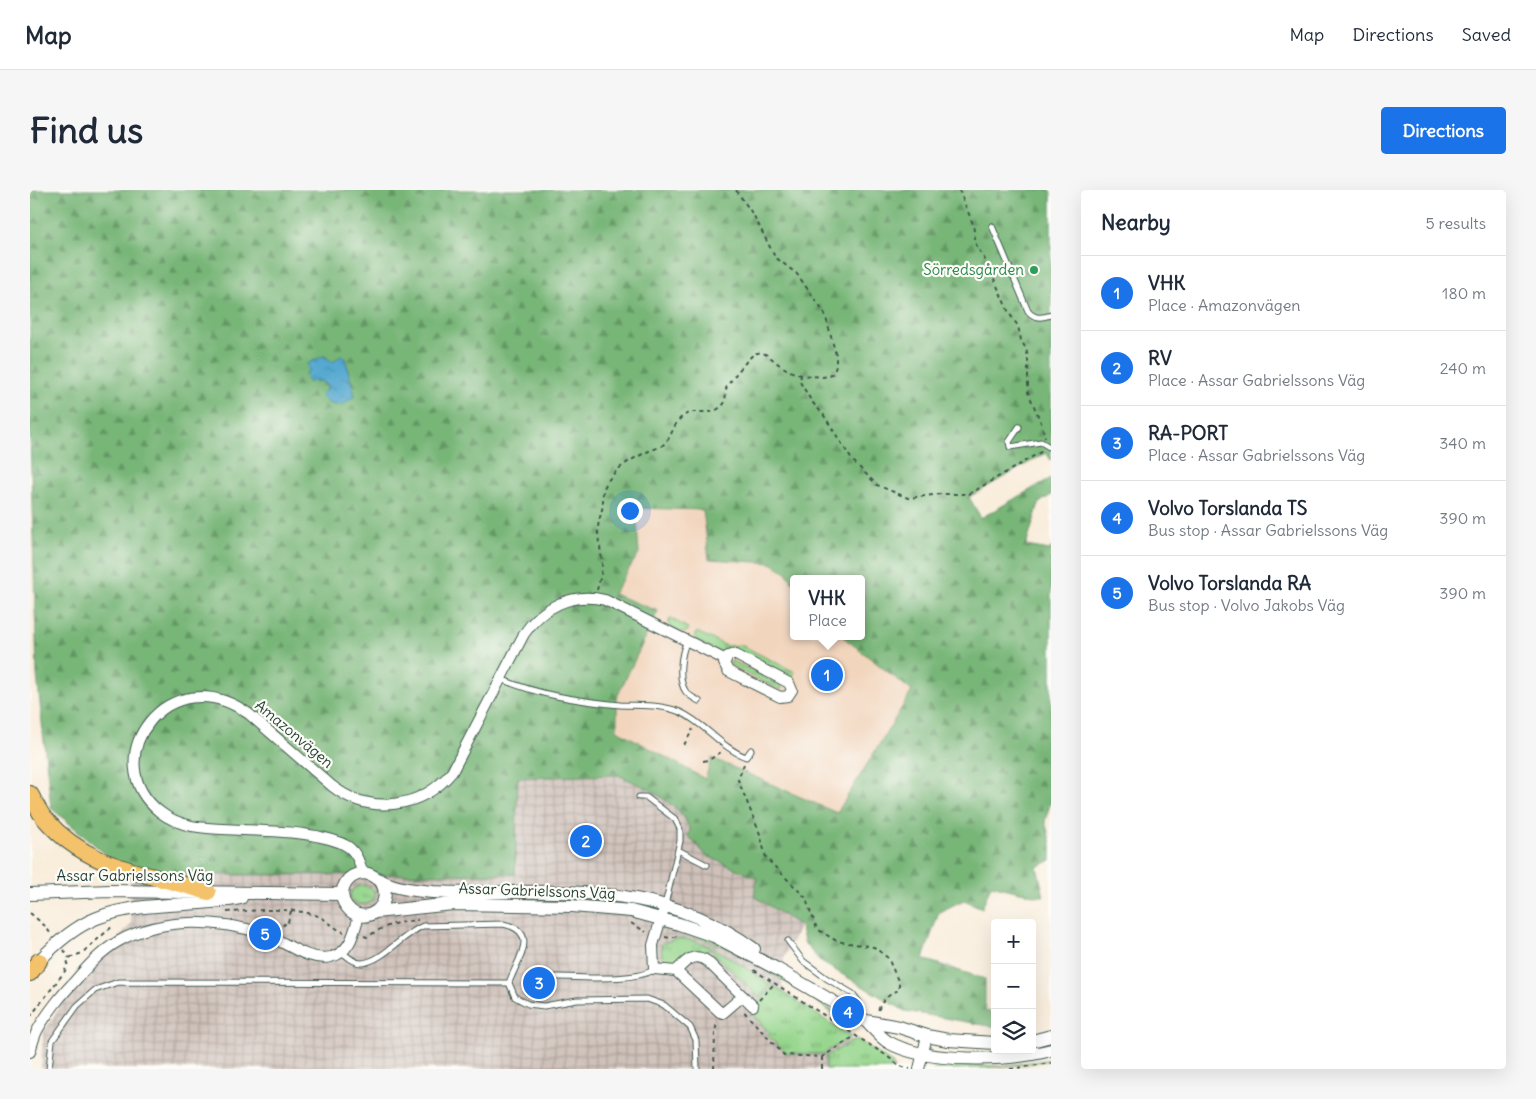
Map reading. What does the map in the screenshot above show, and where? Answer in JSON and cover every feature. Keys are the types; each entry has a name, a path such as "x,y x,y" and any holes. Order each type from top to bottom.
{"highway":[{"path":"30,794 44,819 63,837 93,858 120,868 208,892"}],"street":[{"name":"Amazonvägen","path":"362,873 357,858 351,849 344,844 324,837 296,832 202,828 183,824 167,817 146,797 137,774 136,752 145,728 158,712 177,701 197,697 222,700 249,714 346,796 371,804 395,804 428,794 452,772 524,634 541,614 554,605 567,600 596,598 613,603 726,660"},
{"name":"Amazonvägen","path":"736,655 789,683 792,690 788,696 780,697 728,671 724,663 726,660 728,656 736,655"},
{"path":"362,873 370,874 380,880 384,888 385,898 375,912 368,915 359,915 346,907 342,894 348,880 352,876 362,873"},
{"name":"Assar Gabrielssons Väg","path":"380,880 395,886 434,892 563,891 633,898 665,905 687,912 743,941 776,968"},
{"name":"Assar Gabrielssons Väg","path":"30,894 100,891 342,894"},
{"name":"Assar Gabrielssons Väg","path":"34,967 64,937 97,918 135,908 230,901 271,892"},
{"name":"Assar Gabrielssons Väg","path":"375,912 453,904 572,906 631,911 660,918 714,936 776,968 861,1019 886,1041 923,1054 1004,1059 1034,1055 1051,1050"},
{"path":"665,905 653,945 654,969 676,971 720,1012 728,1009 743,996"},
{"path":"30,1052 38,1030 65,992 93,960 117,942 148,929 164,925 191,923 218,924 265,934 314,957 330,957 348,947 359,915"},
{"path":"676,971 689,959 696,956 700,957 753,1006"},
{"name":"Assar Gabrielssons Väg","path":"861,1019 948,1040 991,1043"},
{"path":"919,1069 927,1036"},
{"path":"1036,1040 1051,1036"}],"lane":[{"path":"992,226 1028,311 1032,316 1036,317 1051,314"},
{"path":"1019,427 1009,442 1010,447 1041,442 1049,446"},
{"path":"687,640 681,654 681,679 684,690 699,701"},
{"path":"500,679 535,692 620,705 660,706 681,712 702,726 734,753 746,758 751,750"},
{"path":"639,797 646,798 675,819 681,832 665,905"},
{"path":"678,850 707,864"},
{"path":"342,952 350,960 361,963 374,959 412,930 423,926 503,924 511,926 523,936 525,944 509,983 515,997 528,1004 544,1006 578,1000 647,999 664,1005 690,1027 696,1040 697,1069"},
{"path":"788,940 803,961 826,978 853,994 861,1008 861,1019"},
{"path":"557,977 631,976 646,974 654,969"},
{"path":"49,1069 52,1041 77,1006 95,990 118,982 509,983"}],"path":[{"path":"596,598 602,567 598,528 602,494 617,470 629,460 662,445 669,438 679,419 686,413 710,412 723,404 726,390 731,380 749,358 755,354 763,353 771,356 793,373 801,375 822,377 830,376 834,372 836,355 825,314 797,274 775,257 754,216 736,190"},
{"path":"801,375 800,382 852,460 877,485 908,498 940,494 969,494 1044,451 1049,446 1028,392 1028,357 1026,349 1021,340 1018,326 1009,314 987,263 976,245 973,224 960,190"},
{"path":"684,745 695,726"},
{"path":"703,761 717,755 726,746"},
{"path":"746,758 738,780 760,834 766,858 805,897 816,929 835,940 874,947 888,958 899,983 898,990 890,993 879,1007 878,1011 882,1012"},
{"path":"220,913 292,911 306,913 330,923 336,930 367,937 383,926 418,920"},
{"path":"283,926 284,924 287,925 292,911"},
{"path":"30,913 54,937"},
{"path":"628,921 644,931 671,938 683,936"},
{"path":"30,1017 66,971 69,958 82,954 115,924"},
{"path":"752,969 900,1066 910,1069"},
{"path":"774,984 745,1013 784,1055 822,1056 856,1036"},
{"path":"714,1069 714,1033 720,1012"},
{"path":"822,1056 822,1069"},
{"path":"1010,1069 1051,1063"}],"shaded area":[{"path":"636,508 703,510 709,559 771,563 786,572 790,578 790,640 847,640 912,691 837,813 712,758 705,779 617,730 617,697 657,611 613,594 639,553"},
{"path":"618,775 651,790 676,808 686,819 690,830 707,856 758,878 754,896 800,926 784,958 781,991 865,1050 888,1069 41,1069 43,1033 71,990 131,924 130,875 515,873 518,778"}],"green space":[{"path":"30,190 1051,190 1051,460 1046,453 969,497 981,518 1051,478 1051,495 1039,503 1026,546 1050,550 1051,547 1051,801 1045,821 1051,844 1051,860 1037,867 1044,896 991,885 982,908 964,900 939,912 923,959 985,979 985,1011 991,1012 991,1026 905,1011 821,962 805,944 800,926 754,896 757,878 707,856 688,836 690,830 686,820 676,808 651,790 618,775 518,778 515,874 130,875 51,808 37,675 30,432","holes":["333,362 330,404 328,388 321,381 305,374 309,370","636,508 703,510 709,559 771,563 786,572 790,578 790,575 865,575 865,640 847,640 912,691 837,813 712,758 705,779 617,730 617,697 658,611 613,594 639,553"]},
{"path":"670,618 688,628 688,631 683,633 670,627 668,623"},
{"path":"697,632 727,646 741,645 795,672 792,678 741,652 732,650 721,653 695,640"},
{"path":"733,661 781,685 782,689 780,690 731,666 730,662"},
{"path":"361,885 370,887 375,893 373,901 362,904 351,900 352,890"},
{"path":"686,929 745,954 763,964 800,987 834,1012 832,1014 805,994 738,954 712,942 685,935"},
{"path":"677,939 688,940 712,948 771,985 759,997 710,949 703,954 701,951 696,950 679,963 669,963 662,954 662,943"},
{"path":"774,986 851,1037 823,1054 786,1053 767,1035 770,1033 749,1011"},
{"path":"857,1039 892,1063 894,1069 826,1069 826,1056"},
{"path":"1051,1059 1036,1063 1007,1066 932,1069 939,1064 946,1063 1001,1066"}],"water":[{"path":"342,355 345,358 355,396 342,405 330,404 321,396 328,387 321,381 308,382 305,374 309,370 307,364 323,356 333,362"}],"place":[{"name":"Sörredsgården","path":"1034,270"},
{"name":"VHK","path":"827,675"},
{"name":"RV","path":"586,841"},
{"name":"Volvo Torslanda RA","path":"265,934"},
{"name":"RA-PORT","path":"539,983"},
{"name":"Volvo Torslanda TS","path":"848,1012"}]}
